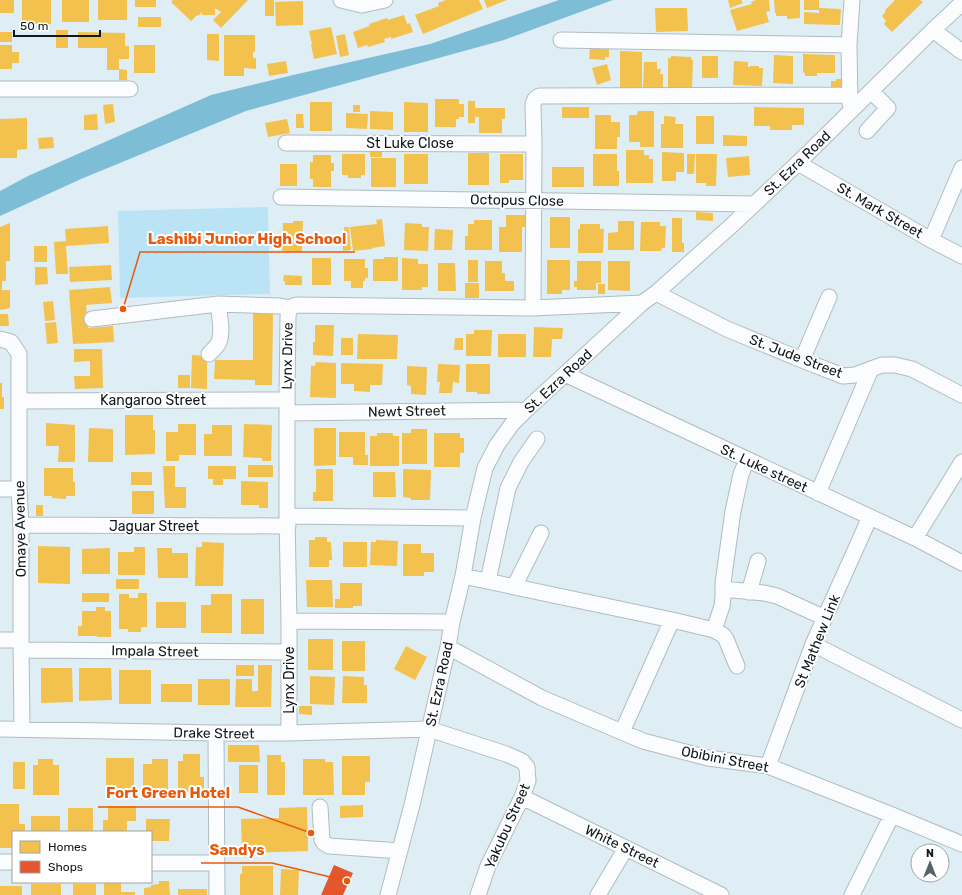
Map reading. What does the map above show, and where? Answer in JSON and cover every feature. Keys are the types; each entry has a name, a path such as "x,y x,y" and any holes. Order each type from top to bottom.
{"street":[{"path":"341,0 362,5 385,0"},
{"path":"851,111 849,45 852,6 865,0"},
{"name":"St. Ezra Road","path":"388,895 412,805 448,647 452,622 463,576 473,518 485,468 497,445 512,424 526,410 642,303 656,293 798,163 962,3"},
{"path":"934,30 962,52"},
{"path":"561,40 849,45"},
{"path":"0,89 130,89"},
{"path":"867,131 888,108 871,91"},
{"path":"533,308 533,104 535,99 539,96 850,95"},
{"name":"St Luke Close","path":"286,143 534,144"},
{"name":"St. Mark Street","path":"798,163 931,240 962,256"},
{"path":"931,240 962,168"},
{"name":"Octopus Close","path":"281,197 754,204"},
{"name":"St. Jude Street","path":"656,293 727,329 842,376 855,375 882,365 896,365 912,369 962,395"},
{"path":"802,360 829,297"},
{"name":"Lynx Drive","path":"290,733 287,407 288,311 290,308 297,305 533,308 642,303"},
{"path":"92,318 218,304 280,306 290,308"},
{"path":"209,354 218,344 220,338 221,327 218,304"},
{"name":"Omaye Avenue","path":"0,339 11,342 19,354 22,729"},
{"path":"818,493 871,369"},
{"name":"St. Luke street","path":"565,374 915,538 962,563"},
{"name":"Kangaroo Street","path":"19,400 287,407"},
{"name":"Newt Street","path":"287,407 526,410"},
{"path":"488,582 508,488 521,462 537,439"},
{"path":"714,630 722,606 723,583 733,511 741,474 747,460"},
{"path":"915,538 962,462"},
{"path":"0,489 19,489"},
{"name":"St Mathew Link","path":"768,766 813,644 870,517"},
{"name":"Jaguar Street","path":"21,525 473,518"},
{"path":"514,587 541,533"},
{"path":"749,592 758,561"},
{"path":"463,576 714,630 723,635 726,639 738,666"},
{"path":"723,589 764,593 777,596 825,618"},
{"path":"622,732 672,620"},
{"path":"290,621 452,622"},
{"name":"Impala Street","path":"0,640 21,645 289,652"},
{"path":"813,644 962,720"},
{"name":"Obibini Street","path":"448,647 542,698 643,741 708,758 768,766 892,814 962,844"},
{"name":"Drake Street","path":"0,729 216,733 429,730"},
{"name":"Yakubu Street","path":"429,730 506,754 522,761 527,767 528,781 522,797 488,866 478,895"},
{"path":"216,733 217,895"},
{"name":"White Street","path":"522,797 721,895"},
{"path":"320,807 322,840 329,846 400,851"},
{"path":"852,895 892,814"},
{"path":"598,895 626,848"},
{"path":"0,862 12,862"},
{"path":"152,862 217,863"}],"shaded area":[{"path":"559,0 613,0 504,40 246,111 81,179 0,216 0,191 28,176 211,95 430,44"},
{"path":"268,207 270,294 120,298 118,211"}],"building: Homes":[{"path":"0,0 14,0 14,13 0,13"},
{"path":"22,0 51,0 51,24 22,24"},
{"path":"62,0 89,0 89,22 62,22"},
{"path":"98,0 127,0 127,20 98,20"},
{"path":"135,0 156,0 156,7 135,7"},
{"path":"173,0 248,0 221,28 213,20 221,12 215,8 215,15 202,15 202,12 191,21 171,2"},
{"path":"265,0 274,0 274,16 265,16"},
{"path":"446,0 479,0 483,9 423,34 415,15 439,6 438,3"},
{"path":"484,0 507,0 487,8"},
{"path":"728,0 741,0 743,3 730,8"},
{"path":"756,0 769,0 770,11 766,12 769,22 737,31 730,10 752,4 751,2"},
{"path":"774,0 800,0 800,18 787,19 787,16 776,16"},
{"path":"804,0 819,0 819,8 841,9 840,25 804,24 804,12 819,13 819,10 804,10"},
{"path":"895,0 920,0 923,2 892,32 884,24 886,21 882,16 886,11 885,10"},
{"path":"303,1 303,25 276,26 275,2"},
{"path":"655,8 687,8 688,31 656,32"},
{"path":"404,15 407,24 410,23 413,32 391,39 391,37 384,39 385,42 368,47 367,45 358,48 353,32 370,26 369,24 387,18 388,20"},
{"path":"138,17 161,17 161,27 138,27"},
{"path":"331,27 337,54 314,59 309,31"},
{"path":"56,30 68,30 68,48 56,48"},
{"path":"0,32 12,32 12,42 0,42"},
{"path":"78,32 125,33 125,46 129,46 129,59 119,59 119,70 107,70 107,48 78,48"},
{"path":"207,34 219,34 219,61 207,60"},
{"path":"345,34 349,55 340,57 336,36"},
{"path":"224,35 255,35 255,52 253,52 253,58 256,58 256,69 244,68 244,76 224,76"},
{"path":"0,45 12,45 12,52 19,52 19,63 12,63 12,69 0,69"},
{"path":"134,45 155,45 155,73 134,73"},
{"path":"590,47 609,48 609,57 605,57 605,60 589,59"},
{"path":"620,51 642,52 642,88 620,88"},
{"path":"803,54 835,55 835,73 817,73 817,76 805,76 805,73 803,72"},
{"path":"774,55 793,56 793,84 773,83"},
{"path":"671,56 691,57 693,60 692,88 668,88 668,58 671,58"},
{"path":"702,56 718,56 718,78 702,78"},
{"path":"286,61 288,73 269,76 267,64"},
{"path":"734,61 748,62 748,67 759,66 759,68 763,68 762,86 733,85"},
{"path":"644,62 657,62 657,69 661,69 660,74 663,74 663,88 643,88"},
{"path":"607,64 611,80 597,85 592,68"},
{"path":"119,69 127,70 127,80 119,80"},
{"path":"836,79 843,79 843,90 831,90 831,81 836,81"},
{"path":"435,99 459,99 459,104 464,104 464,117 459,117 459,119 456,119 456,127 435,127"},
{"path":"468,101 475,101 475,108 505,108 505,119 502,119 502,133 479,133 479,117 475,117 475,123 468,123"},
{"path":"310,102 332,102 332,131 310,131"},
{"path":"404,102 428,103 428,132 404,132"},
{"path":"113,104 115,122 105,124 103,105"},
{"path":"353,105 360,105 360,112 353,112"},
{"path":"562,107 589,107 589,118 562,118"},
{"path":"754,107 804,108 804,125 792,125 792,130 770,130 770,126 754,126"},
{"path":"370,111 393,112 393,130 370,129"},
{"path":"638,111 654,111 654,147 640,147 640,142 629,142 629,115 637,115"},
{"path":"346,113 368,114 367,129 346,128"},
{"path":"97,114 98,130 84,130 84,115"},
{"path":"296,114 303,114 304,128 296,128"},
{"path":"595,115 611,115 611,122 620,122 620,137 617,137 617,149 595,149"},
{"path":"664,116 676,117 675,124 683,124 683,148 661,148 661,124 664,124"},
{"path":"696,116 714,116 714,144 696,144"},
{"path":"27,118 27,149 17,150 17,158 0,158 0,119"},
{"path":"287,119 290,133 268,137 265,123"},
{"path":"723,135 747,136 747,146 723,146"},
{"path":"53,137 54,148 39,149 38,138"},
{"path":"370,149 382,149 382,157 370,157"},
{"path":"626,150 644,150 644,155 649,155 649,159 653,159 653,183 626,183"},
{"path":"662,152 684,153 684,172 676,172 676,181 662,181"},
{"path":"468,153 489,153 489,185 468,185"},
{"path":"342,154 365,154 365,175 361,175 361,178 348,178 348,175 342,175"},
{"path":"404,154 428,154 428,184 404,184"},
{"path":"500,154 523,154 523,180 509,180 509,183 500,183"},
{"path":"593,154 617,154 619,186 593,186"},
{"path":"687,154 695,154 694,174 687,174"},
{"path":"696,154 717,154 716,186 706,186 706,183 696,183"},
{"path":"313,155 331,155 331,163 334,163 334,171 331,171 331,187 313,187 313,179 310,179 310,162 313,162"},
{"path":"749,156 750,175 728,177 726,158"},
{"path":"371,158 396,158 396,187 371,187"},
{"path":"280,164 297,164 297,186 280,186"},
{"path":"552,167 584,167 584,187 552,187"},
{"path":"696,212 713,213 713,221 696,220"},
{"path":"506,215 527,215 527,227 522,227 522,252 499,252 499,227 506,227"},
{"path":"550,217 570,217 570,248 550,248"},
{"path":"672,218 682,218 682,243 684,243 684,252 672,252"},
{"path":"382,219 385,246 353,251 350,227 377,224 376,220"},
{"path":"474,220 492,220 492,250 465,250 465,236 468,236 468,224 474,224"},
{"path":"293,221 303,221 302,252 282,251 283,223 293,223"},
{"path":"618,221 634,221 634,250 608,250 608,233 618,232"},
{"path":"641,222 660,222 660,226 666,226 665,248 662,248 661,251 640,251"},
{"path":"10,223 10,261 6,261 6,281 2,281 2,290 10,290 10,308 0,310 0,227"},
{"path":"405,223 422,224 422,227 429,227 428,251 404,250"},
{"path":"580,224 600,224 600,229 604,229 603,253 578,253 578,229 580,229"},
{"path":"108,226 109,243 66,246 68,274 56,274 54,242 66,241 65,229"},
{"path":"344,227 349,227 351,250 343,251 343,245 345,245 345,242 342,242 341,237 345,237"},
{"path":"435,229 453,230 452,250 434,250"},
{"path":"34,246 47,246 47,262 34,262"},
{"path":"384,257 398,257 398,281 373,281 373,259 384,259"},
{"path":"312,258 331,258 331,285 312,285"},
{"path":"402,258 418,259 418,264 428,264 428,287 422,287 422,290 402,290"},
{"path":"344,259 365,259 365,268 368,268 368,278 365,278 365,281 363,281 363,288 351,288 351,281 344,281"},
{"path":"468,260 478,260 478,282 468,282"},
{"path":"547,260 570,260 570,290 562,290 562,294 547,294"},
{"path":"485,261 502,261 502,273 505,273 505,281 514,281 514,291 485,291"},
{"path":"577,261 601,261 601,283 596,283 596,290 577,290 577,287 574,287 574,281 577,281"},
{"path":"608,261 630,261 630,291 608,290"},
{"path":"438,263 455,263 456,291 438,291"},
{"path":"111,265 112,280 70,282 69,267"},
{"path":"35,267 47,267 48,284 35,285"},
{"path":"284,275 302,276 302,285 285,285 285,281 283,281"},
{"path":"465,283 479,283 479,298 465,298"},
{"path":"598,284 605,284 605,294 598,294"},
{"path":"110,287 112,303 86,305 88,328 113,326 114,342 73,344 69,290"},
{"path":"53,301 55,320 45,321 43,302"},
{"path":"253,313 273,313 272,385 255,385 255,380 214,379 215,360 253,360"},
{"path":"0,314 8,314 9,326 0,326"},
{"path":"56,322 58,343 47,344 45,323"},
{"path":"315,325 334,325 333,356 313,355"},
{"path":"534,327 563,328 562,339 552,339 551,357 533,357"},
{"path":"474,330 492,330 491,356 466,356 466,334 474,334"},
{"path":"358,334 398,335 397,359 357,359"},
{"path":"498,334 526,334 526,357 498,357"},
{"path":"341,338 353,338 353,355 341,355"},
{"path":"455,338 463,338 463,350 454,350"},
{"path":"74,349 102,349 103,388 75,389 74,376 90,376 90,361 74,362"},
{"path":"192,355 207,356 207,389 191,388"},
{"path":"316,362 336,363 336,398 310,397 311,366 315,366"},
{"path":"341,363 383,364 382,385 370,385 370,392 354,391 354,384 341,384"},
{"path":"438,364 460,365 459,383 453,382 452,393 439,393 440,382 437,382"},
{"path":"466,364 490,364 490,394 466,392"},
{"path":"407,366 427,367 426,395 411,394 411,386 407,385"},
{"path":"178,375 190,375 190,388 178,388"},
{"path":"0,383 2,383 4,409 0,409"},
{"path":"125,415 153,415 153,430 155,430 155,454 125,455"},
{"path":"46,423 75,425 75,462 58,462 59,446 46,446"},
{"path":"178,424 196,424 196,455 179,455 179,461 166,461 166,432 178,432"},
{"path":"244,424 272,425 271,461 262,461 262,458 243,457"},
{"path":"212,425 232,425 232,456 204,456 204,434 212,434"},
{"path":"89,428 113,429 113,462 88,462"},
{"path":"314,428 336,428 336,465 314,466"},
{"path":"411,429 427,429 427,464 402,464 402,433 411,433"},
{"path":"339,432 365,432 365,455 368,455 368,465 353,465 353,457 339,457"},
{"path":"377,433 393,433 393,436 399,436 399,466 370,466 370,436 377,436"},
{"path":"434,433 460,433 460,438 464,438 464,453 460,453 460,467 434,467"},
{"path":"248,465 273,465 273,477 248,477"},
{"path":"163,466 175,466 175,487 186,487 186,508 165,508"},
{"path":"208,466 236,466 236,479 223,479 223,485 213,485 213,479 208,479"},
{"path":"44,468 73,468 75,496 66,496 66,499 44,496"},
{"path":"316,469 333,469 333,501 313,501 313,492 316,492"},
{"path":"403,469 431,470 430,500 411,500 411,498 403,497"},
{"path":"131,472 152,472 152,485 131,485"},
{"path":"373,472 395,472 396,497 373,497"},
{"path":"241,481 268,482 268,508 259,508 259,505 241,505"},
{"path":"132,491 154,491 154,514 132,514"},
{"path":"36,505 43,505 43,516 36,516"},
{"path":"315,537 327,537 327,542 331,542 332,560 329,560 329,567 309,567 309,540 315,540"},
{"path":"376,540 398,541 397,566 370,565 371,542 376,542"},
{"path":"202,542 224,543 223,586 195,586 196,547 202,547"},
{"path":"343,542 367,542 367,567 343,567"},
{"path":"403,544 421,544 421,553 434,553 434,572 424,572 424,576 403,576"},
{"path":"38,546 70,547 70,584 38,583"},
{"path":"134,547 145,547 145,575 118,575 118,552 134,552"},
{"path":"110,548 110,574 82,574 82,549"},
{"path":"157,548 172,548 172,553 188,553 188,578 158,578"},
{"path":"116,579 139,579 139,589 116,589"},
{"path":"306,580 332,580 333,607 307,607"},
{"path":"340,583 362,583 362,606 353,606 353,608 335,608 335,599 340,599"},
{"path":"82,593 109,593 109,602 82,602"},
{"path":"138,593 147,593 147,627 141,627 141,632 128,632 128,629 119,629 119,594 129,594 129,598 138,598"},
{"path":"211,594 232,594 232,633 201,633 201,605 211,605"},
{"path":"241,599 264,599 264,634 241,634"},
{"path":"156,602 186,602 186,628 156,628"},
{"path":"96,607 105,607 105,611 111,611 111,637 78,636 78,626 82,626 82,611 96,611"},
{"path":"308,639 333,639 333,670 308,670"},
{"path":"342,641 365,641 365,671 342,671"},
{"path":"406,646 427,657 415,680 394,669"},
{"path":"236,665 254,665 254,676 236,676"},
{"path":"258,665 272,665 271,707 235,707 236,679 252,679 252,691 258,691"},
{"path":"41,668 72,668 73,702 41,703"},
{"path":"79,668 111,668 112,700 79,701"},
{"path":"119,670 151,670 151,704 119,704"},
{"path":"310,676 335,677 334,705 310,704"},
{"path":"343,676 364,677 364,685 367,685 367,703 342,703"},
{"path":"198,679 230,679 230,705 198,705"},
{"path":"161,684 192,684 192,702 161,702"},
{"path":"299,706 312,706 312,715 299,714"},
{"path":"228,745 259,745 260,762 228,762"},
{"path":"183,754 200,754 200,777 204,777 204,792 178,792 178,761 183,761"},
{"path":"267,755 281,755 281,762 285,762 285,795 267,795"},
{"path":"342,756 370,756 370,782 365,782 365,795 342,795"},
{"path":"106,758 134,758 134,790 106,790"},
{"path":"38,759 53,759 53,765 59,765 59,795 33,795 33,765 38,765"},
{"path":"152,759 168,759 168,792 143,792 143,764 152,764"},
{"path":"303,759 325,759 325,762 333,762 334,795 303,795"},
{"path":"13,762 25,762 25,789 13,789"},
{"path":"239,765 258,765 258,793 239,793"},
{"path":"0,804 19,804 19,824 25,824 25,831 12,831 12,848 0,848"},
{"path":"363,805 363,817 340,818 340,806"},
{"path":"108,806 136,806 136,821 127,821 127,831 103,831 103,820 108,820"},
{"path":"307,807 308,851 242,853 241,819 279,818 279,808"},
{"path":"68,808 93,808 93,831 68,831"},
{"path":"31,816 60,816 60,831 31,831"},
{"path":"146,819 170,819 169,841 152,841 152,831 146,831"},
{"path":"242,866 273,866 273,895 240,895 240,874 242,874"},
{"path":"281,869 299,870 298,895 280,895"},
{"path":"159,881 169,881 170,895 144,895 144,888 159,884"},
{"path":"104,883 121,883 121,892 135,892 135,895 104,895"},
{"path":"31,884 61,884 61,895 31,895"},
{"path":"73,884 96,884 96,895 73,895"},
{"path":"0,886 22,886 22,895 0,895"},
{"path":"178,889 207,889 207,895 178,895"}],"building: Shops":[{"path":"334,865 353,873 343,895 321,895"}],"place":[{"name":"Lashibi Junior High School","path":"123,309"},
{"name":"Fort Green Hotel","path":"311,833"},
{"name":"Sandys","path":"347,881"}]}
